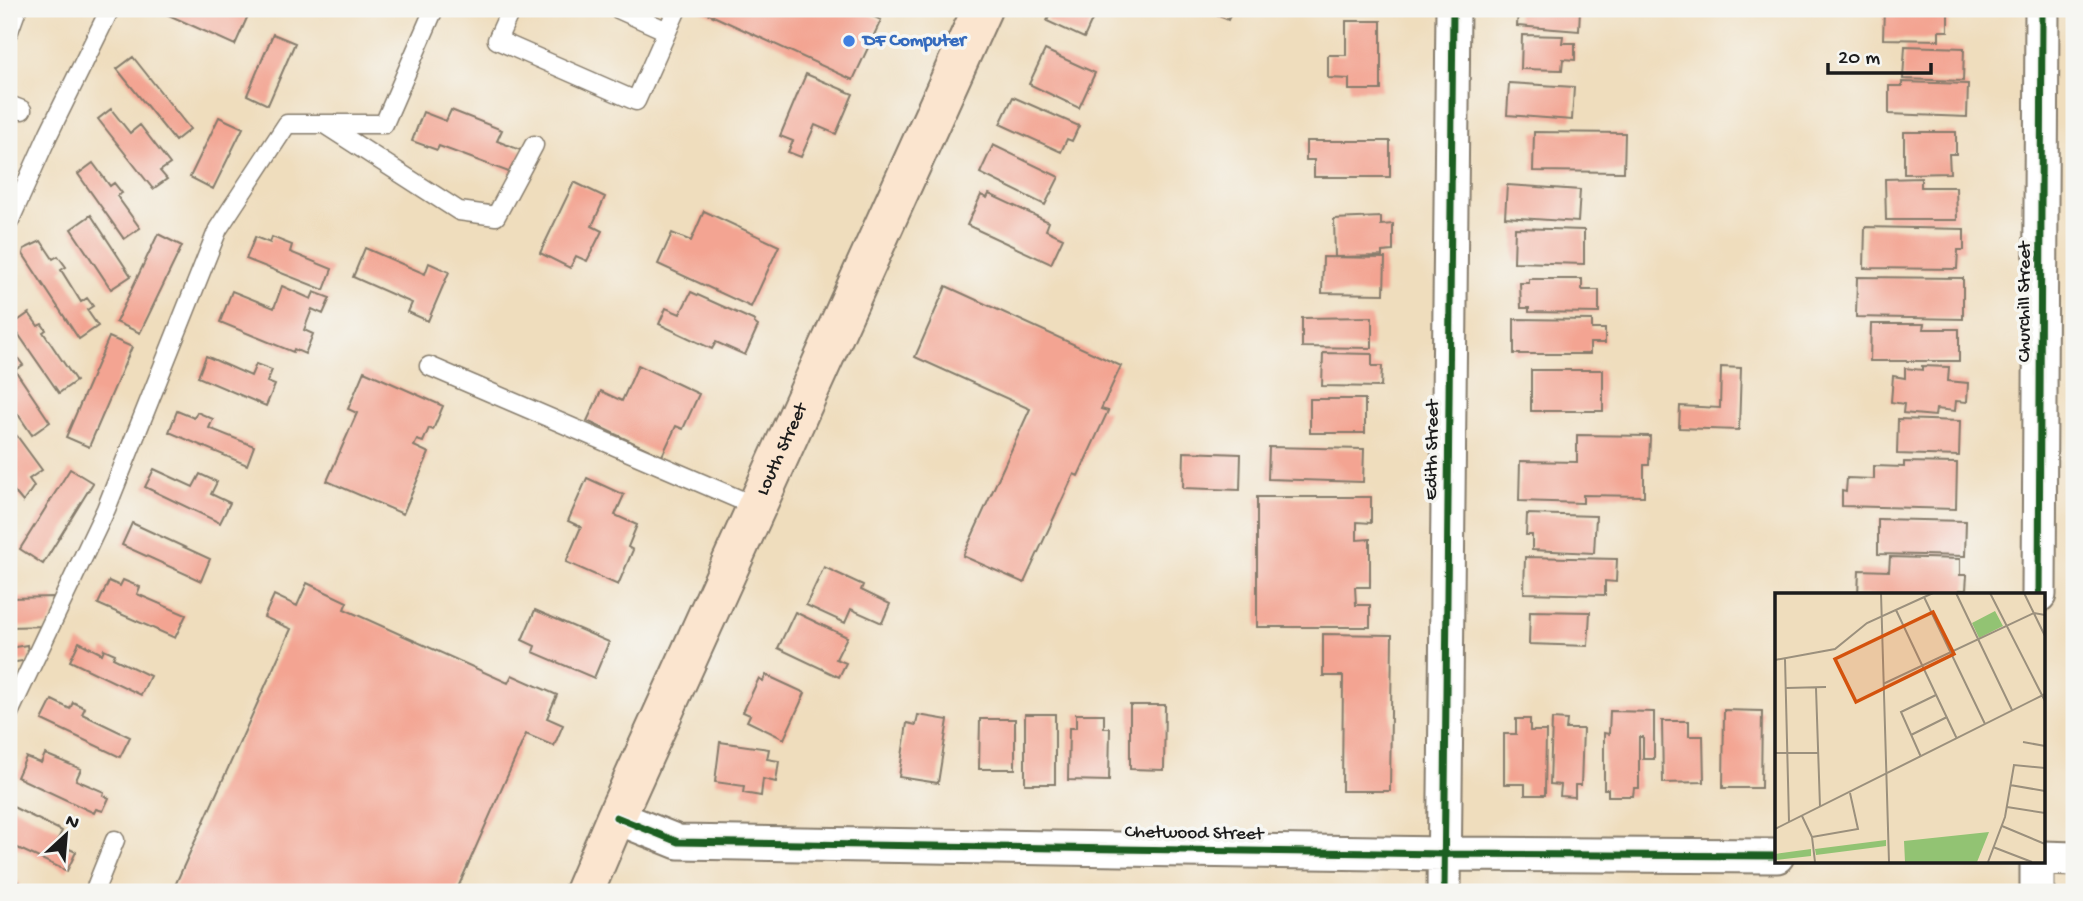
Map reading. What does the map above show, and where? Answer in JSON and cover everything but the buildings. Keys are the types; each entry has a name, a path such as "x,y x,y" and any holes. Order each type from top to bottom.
{"main road":[{"name":"Louth Street","path":"584,892 982,9"}],"street":[{"name":"Edith Street","path":"1444,892 1453,9"},
{"name":"Churchill Street","path":"2039,593 2042,9"},
{"name":"Chetwood Street","path":"616,817 678,842 1444,854 1775,856"},
{"path":"2044,858 2074,859"},
{"path":"2037,862 2037,892"}],"lane":[{"path":"9,31 18,9"},
{"path":"9,222 110,9"},
{"path":"9,713 106,509 218,229 287,124 384,124 434,9"},
{"path":"511,9 497,40 636,101 677,9"},
{"path":"618,9 667,31"},
{"path":"324,124 459,211 496,216 534,145"},
{"path":"429,366 757,507"},
{"path":"94,892 115,840"}],"cycle path":[{"path":"1444,892 1453,9"},
{"path":"2039,593 2042,9"},
{"path":"616,817 678,842 1444,854 1775,856"}],"place":[{"name":"DF Computer","path":"849,41"}]}
